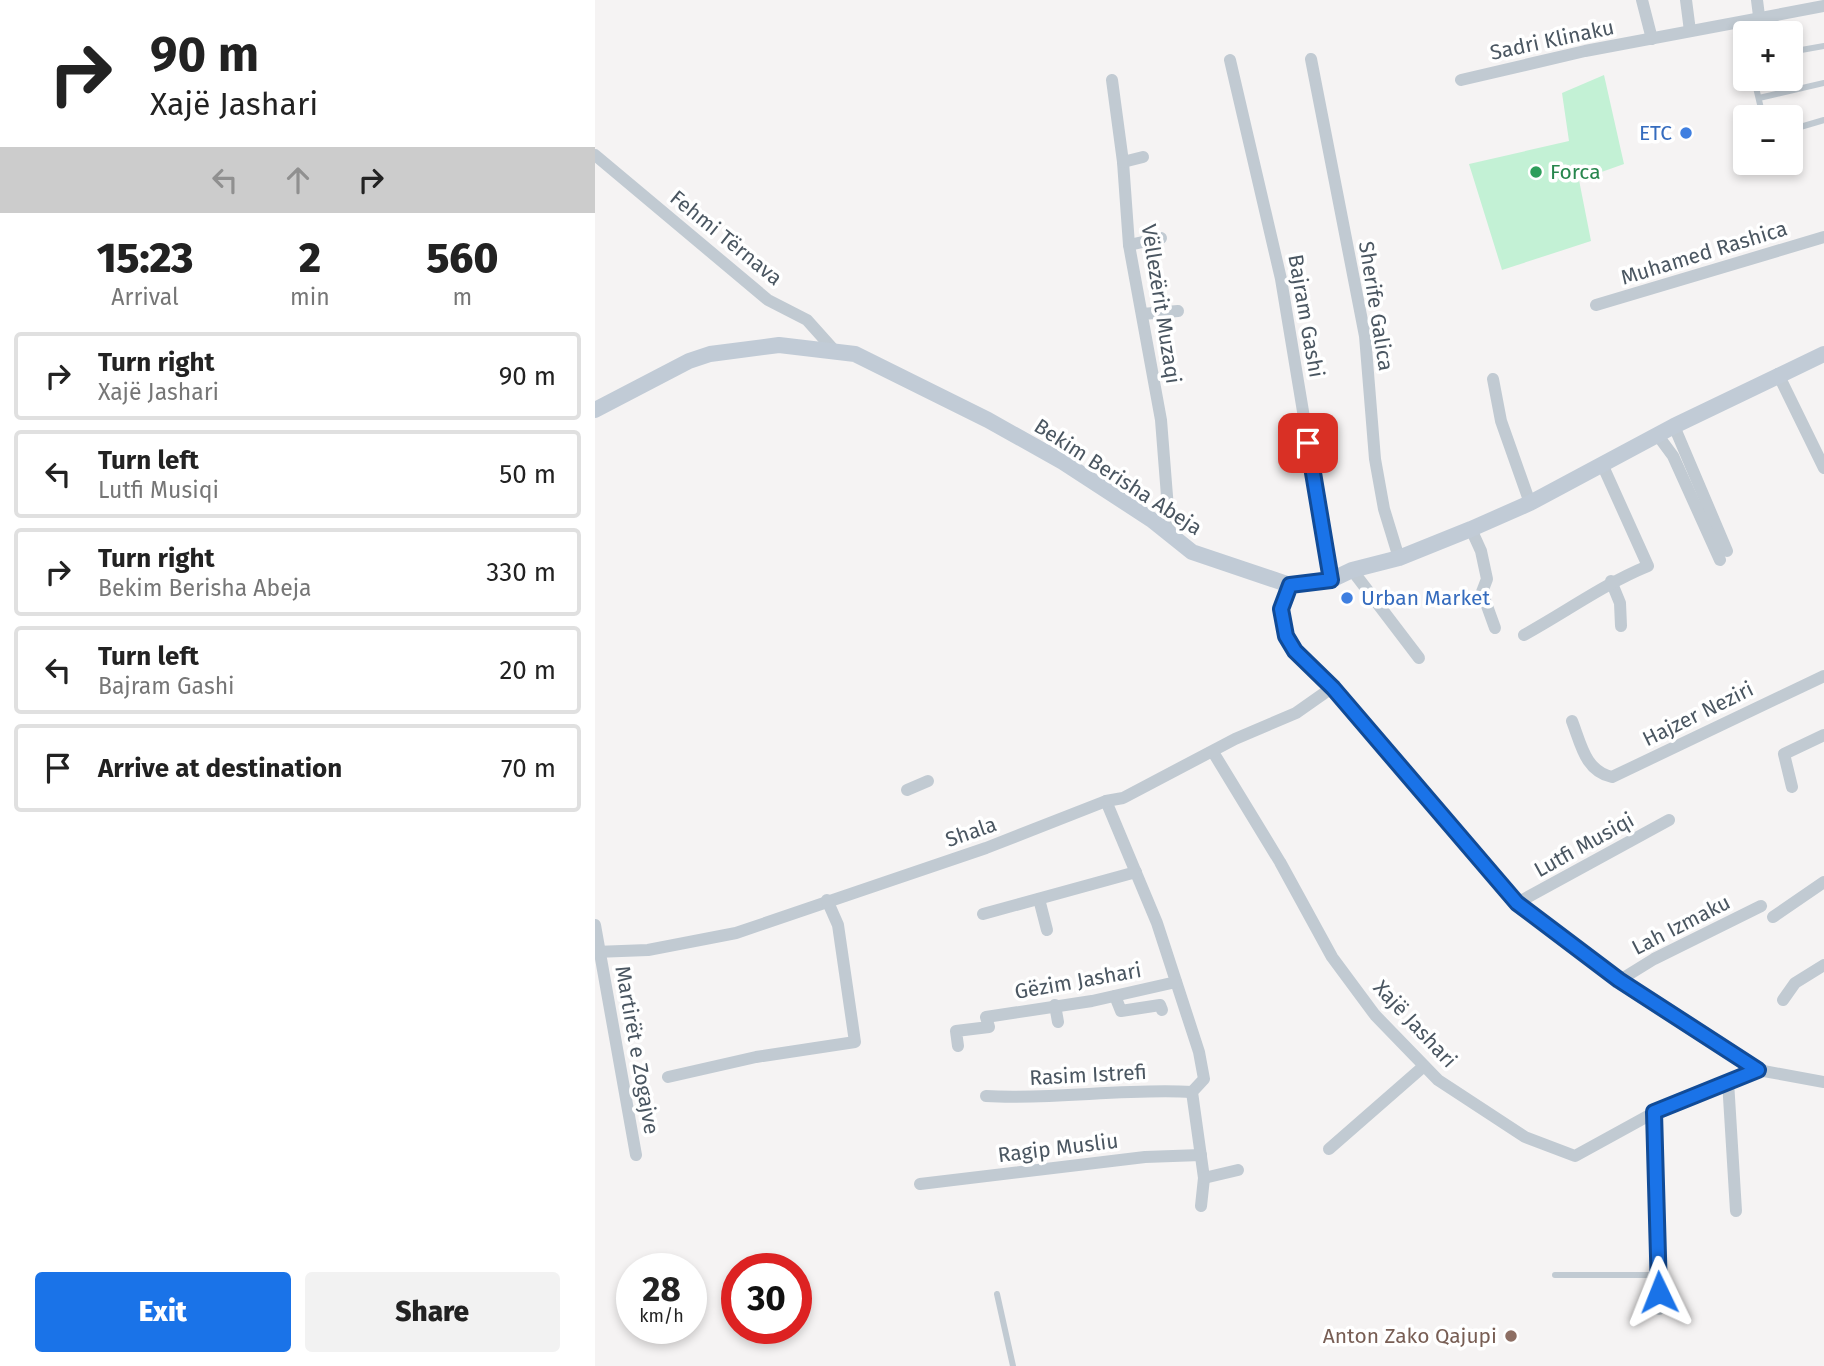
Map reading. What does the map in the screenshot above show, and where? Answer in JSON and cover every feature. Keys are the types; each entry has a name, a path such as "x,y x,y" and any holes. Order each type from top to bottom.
{"street":[{"path":"1642,0 1652,39"},
{"path":"1686,0 1690,31"},
{"path":"1757,0 1759,16"},
{"name":"Sadri Klinaku","path":"1461,80 1585,51 1759,16 1824,6"},
{"name":"Sherife Galica","path":"1311,59 1365,335 1375,459 1384,509 1399,558"},
{"name":"Bajram Gashi","path":"1230,60 1281,279 1331,580"},
{"name":"Vëllezërit Muzaqi","path":"1112,80 1123,162 1129,245 1161,420 1170,534"},
{"name":"Fehmi Tërnava","path":"595,155 768,300 807,320 833,349"},
{"path":"1123,162 1143,157"},
{"path":"1129,245 1161,237"},
{"name":"Muhamed Rashica","path":"1595,305 1824,237"},
{"path":"1142,314 1178,311"},
{"name":"Bekim Berisha Abeja","path":"595,410 682,364 710,354 779,345 833,349 874,361 1063,462 1170,534 1192,552 1290,585 1331,580 1352,570 1399,558 1471,529 1530,503 1659,437 1674,426 1824,354"},
{"path":"1778,374 1824,468"},
{"path":"1493,379 1501,421 1530,503"},
{"path":"1659,437 1673,456 1723,555 1674,426"},
{"path":"1524,635 1580,604 1611,582 1648,566 1602,464"},
{"path":"1471,529 1481,551 1487,579 1482,592 1495,628"},
{"path":"1352,570 1419,658"},
{"path":"1611,582 1620,603 1621,626"},
{"name":"Lutfi Musiqi","path":"1290,585 1281,609 1286,636 1295,651 1333,688 1517,903 1619,980 1758,1070 1824,1083"},
{"name":"Hajzer Neziri","path":"1572,721 1590,765 1600,774 1612,776 1824,676"},
{"name":"Shala","path":"598,952 648,950 736,933 986,848 1106,801 1123,798 1296,713 1333,688"},
{"path":"1792,787 1784,754 1824,735"},
{"name":"Xajë Jashari","path":"1213,752 1280,862 1332,957 1375,1015 1438,1080 1525,1137 1575,1156 1654,1112 1758,1070"},
{"path":"907,790 928,781"},
{"name":"Gëzim Jashari","path":"1106,801 1136,872 1199,1052 1204,1079 1192,1092 1204,1178 1201,1206"},
{"name":"Lutfi Musiqi","path":"1517,903 1669,820"},
{"path":"983,914 1136,872"},
{"path":"1773,917 1824,882"},
{"path":"1039,899 1047,930"},
{"path":"669,1077 756,1057 855,1042 838,925 827,900"},
{"name":"Lah Izmaku","path":"1619,980 1654,959 1761,906"},
{"path":"595,925 598,952"},
{"name":"Martirët e Zogajve","path":"598,952 636,1154"},
{"path":"1783,1000 1795,983 1824,965"},
{"name":"Gëzim Jashari","path":"958,1046 956,1031 989,1027 986,1017 1115,996 1175,982"},
{"path":"1115,996 1121,1011 1160,1006 1162,1010"},
{"path":"1055,1005 1058,1022"},
{"path":"1329,1149 1424,1066"},
{"path":"1728,1081 1736,1211"},
{"name":"Rasim Istrefi","path":"986,1096 1048,1098 1142,1089 1192,1092"},
{"path":"1654,1112 1659,1309"},
{"name":"Ragip Musliu","path":"920,1184 1145,1157 1202,1155"},
{"path":"1204,1178 1238,1170"}],"lane":[{"path":"1803,49 1824,46"},
{"path":"1759,98 1824,83"},
{"path":"1757,91 1760,105"},
{"path":"1803,126 1824,120"},
{"path":"1555,1275 1658,1275"},
{"path":"996,1294 1013,1366"}],"green space":[{"name":"Forca","path":"1604,75 1624,164 1579,180 1591,241 1502,270 1469,164 1569,141 1562,93"}],"place":[{"name":"ETC","path":"1686,133"},
{"name":"Forca","path":"1536,172"},
{"name":"Urban Market","path":"1347,598"},
{"name":"Anton Zako Qajupi","path":"1511,1336"}],"route":[{"path":"1308,443 1331,580 1290,585 1281,609 1286,636 1295,651 1333,688 1517,903 1619,980 1758,1070 1677,1100 1654,1112 1659,1292"}]}
